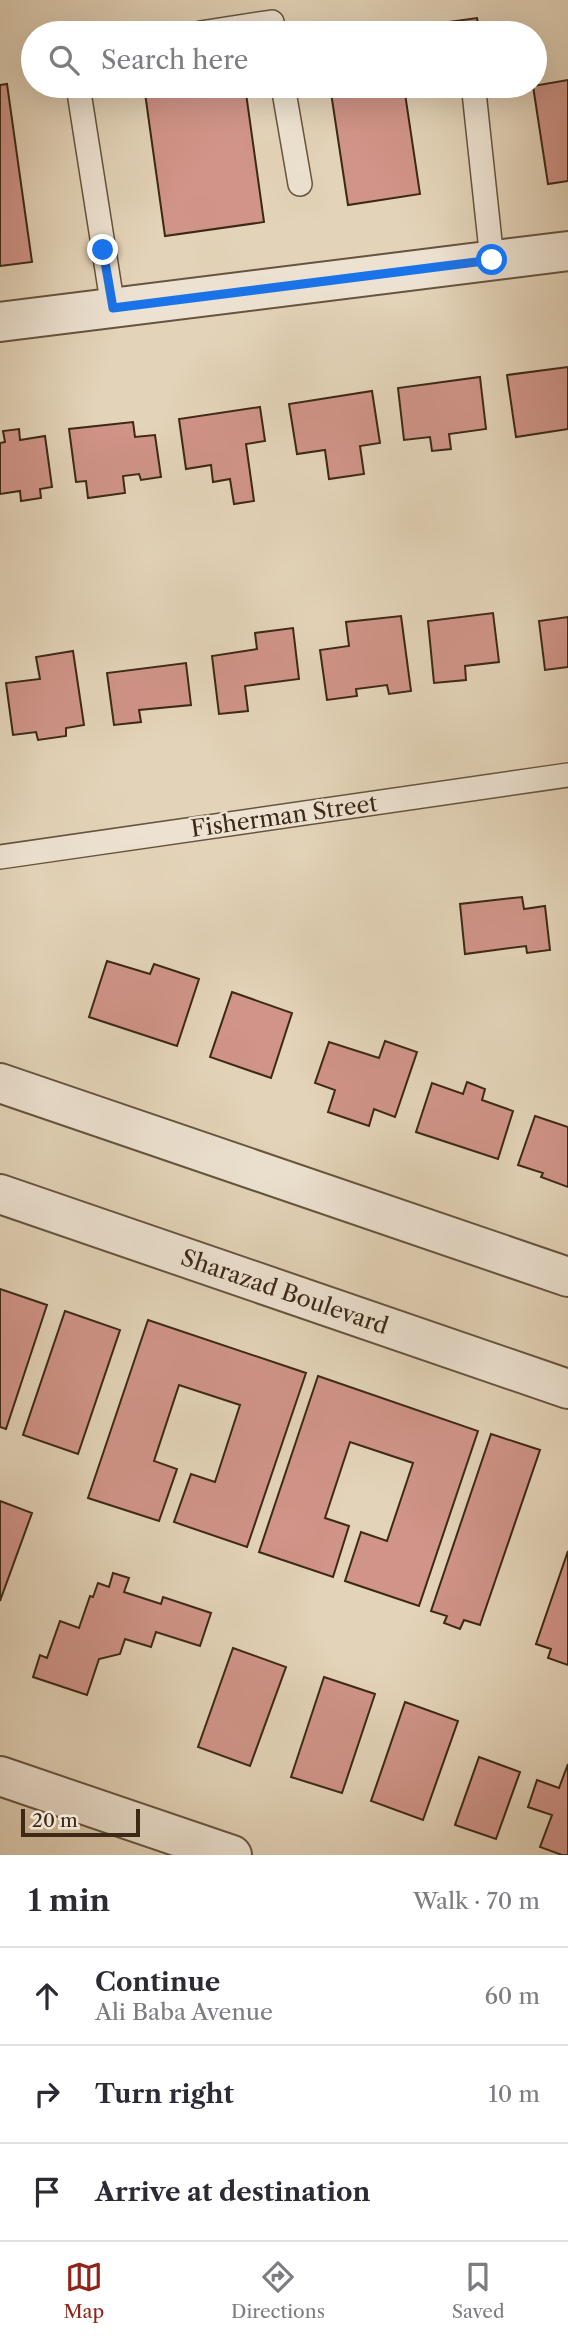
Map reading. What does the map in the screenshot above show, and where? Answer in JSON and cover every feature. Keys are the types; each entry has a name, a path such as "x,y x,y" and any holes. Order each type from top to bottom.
{"street":[{"path":"0,323 568,251"},
{"path":"0,1083 568,1278"},
{"name":"Sharazad Boulevard","path":"0,1194 568,1389"},
{"path":"0,1776 232,1855"}],"lane":[{"path":"80,98 113,308"},
{"path":"285,98 300,184"},
{"path":"475,98 492,260"},
{"name":"Fisherman Street","path":"0,858 568,775"}],"building":[{"path":"477,18 478,21 455,21"},
{"path":"568,80 568,181 548,184 535,98 547,98 547,84"},
{"path":"7,84 32,262 0,266 0,85"},
{"path":"146,98 247,98 264,222 165,236"},
{"path":"332,98 406,98 420,194 348,205"},
{"path":"568,367 568,429 516,437 507,375"},
{"path":"480,377 486,429 449,434 451,449 432,451 430,437 404,440 398,388"},
{"path":"372,391 380,443 360,446 364,474 329,479 325,450 297,454 289,404"},
{"path":"260,407 265,441 246,444 254,501 234,504 230,479 213,482 211,465 186,469 179,419"},
{"path":"133,422 135,437 155,435 161,477 141,480 139,474 123,476 125,493 88,498 86,481 76,482 69,429"},
{"path":"19,429 20,440 45,436 52,487 40,489 41,498 21,501 20,491 0,494 0,443 5,442 3,431"},
{"path":"493,613 499,662 465,666 466,680 434,683 428,621"},
{"path":"401,616 411,691 389,694 387,685 356,689 357,696 327,700 320,650 349,646 346,622"},
{"path":"568,617 568,667 545,670 539,621"},
{"path":"293,628 299,679 245,686 248,711 219,714 212,656 257,649 255,633"},
{"path":"73,651 84,725 66,728 66,736 38,740 36,732 13,735 6,683 40,679 36,657"},
{"path":"186,663 191,705 139,710 141,722 114,725 107,673"},
{"path":"522,897 524,909 545,906 550,950 527,953 526,946 465,954 460,904"},
{"path":"107,961 150,974 154,964 199,979 177,1046 89,1017"},
{"path":"232,992 292,1013 271,1078 210,1057"},
{"path":"385,1041 417,1052 395,1117 374,1109 369,1126 328,1112 335,1090 315,1083 329,1042 379,1058"},
{"path":"467,1082 485,1089 482,1100 513,1111 498,1159 416,1132 432,1083 463,1094"},
{"path":"535,1116 568,1127 568,1187 541,1177 543,1173 518,1165"},
{"path":"0,1289 47,1305 6,1429 0,1427"},
{"path":"65,1311 120,1330 78,1454 23,1435"},
{"path":"148,1320 306,1373 247,1547 174,1522 191,1474 215,1482 240,1405 179,1385 154,1461 177,1469 159,1521 88,1498"},
{"path":"318,1376 478,1431 419,1606 345,1581 361,1532 387,1541 413,1463 350,1442 325,1518 349,1526 333,1577 259,1552"},
{"path":"491,1434 540,1450 480,1625 464,1620 460,1629 444,1623 447,1616 431,1611"},
{"path":"0,1501 32,1513 0,1601"},
{"path":"568,1551 568,1665 548,1658 551,1649 536,1644"},
{"path":"113,1573 129,1578 124,1592 161,1604 163,1597 211,1613 200,1646 156,1632 151,1647 125,1639 120,1654 99,1659 87,1695 33,1677 40,1655 47,1658 60,1621 79,1628 90,1596 93,1597 98,1583 109,1587"},
{"path":"233,1648 286,1667 250,1766 198,1747"},
{"path":"324,1677 375,1694 342,1793 291,1777"},
{"path":"405,1702 458,1721 423,1820 371,1801"},
{"path":"479,1757 520,1772 496,1839 455,1825"},
{"path":"568,1764 568,1855 562,1855 540,1847 552,1815 528,1807 537,1780 559,1788"}],"route":[{"path":"103,250 113,308 492,260"}]}
